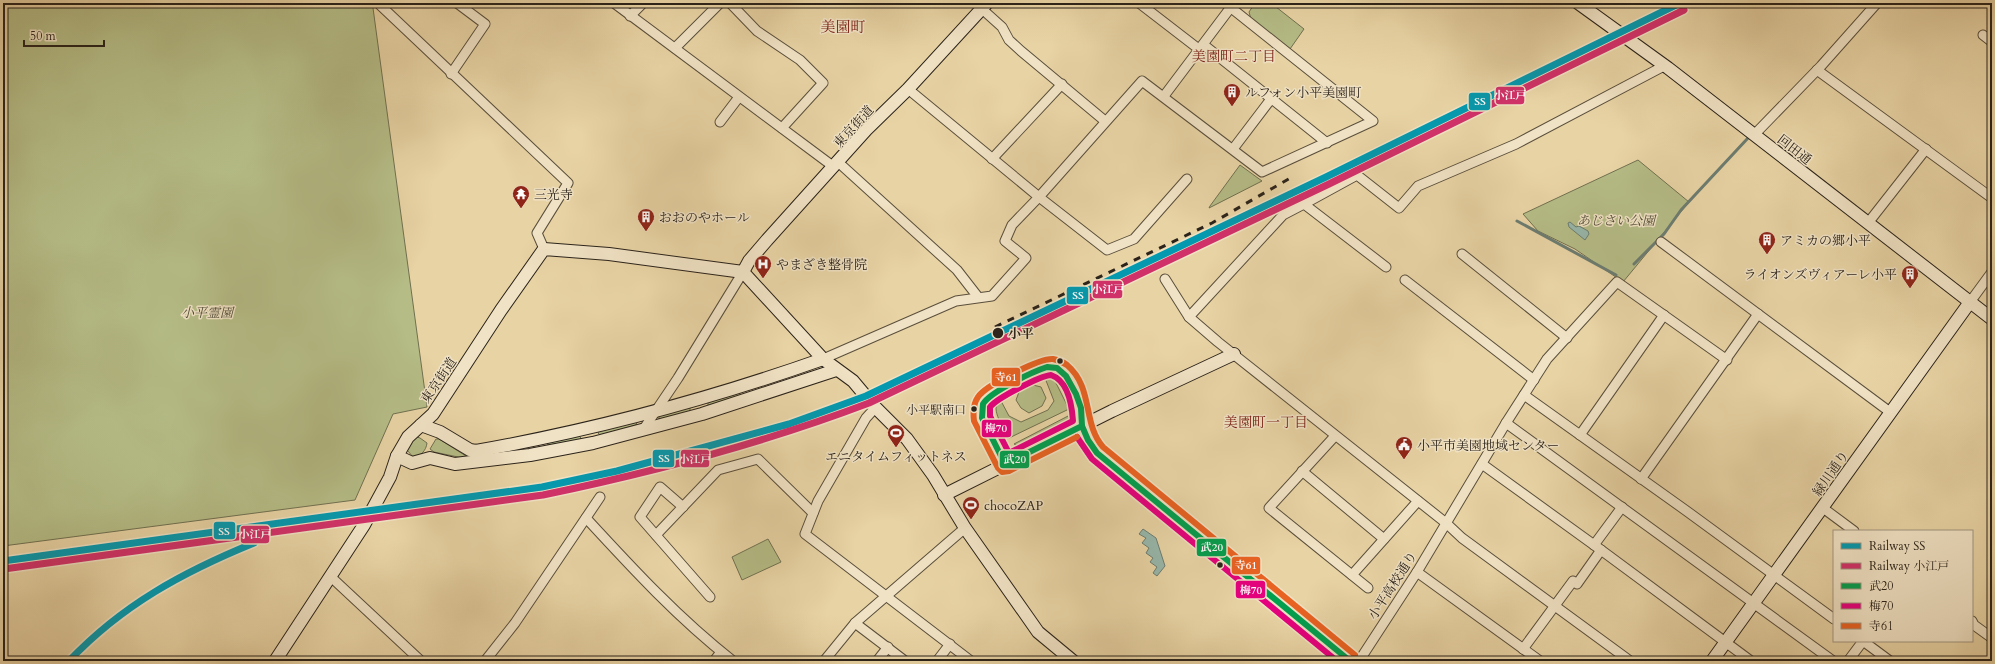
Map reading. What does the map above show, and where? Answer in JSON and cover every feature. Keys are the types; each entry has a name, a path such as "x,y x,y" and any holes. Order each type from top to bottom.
{"street":[{"path":"381,3 380,5 568,183 538,233 544,249 609,254 743,272 823,359 853,381 907,439 933,475 940,495 1038,632 1073,661"},
{"path":"452,74 485,24 457,3"},
{"path":"614,3 739,97 836,165 957,270 978,297"},
{"path":"630,16 643,3"},
{"path":"675,48 720,3"},
{"path":"730,3 757,31 800,60 823,83 782,128"},
{"path":"1139,3 1202,48 1327,143"},
{"name":"回田通","path":"1578,3 1664,66 1992,320"},
{"path":"1754,135 1817,70 1877,3"},
{"path":"421,425 440,432 470,450 476,451 562,435 656,412 748,385 823,359 956,301 992,296 1026,258 1005,240 1012,224 1039,197 1142,81 1164,96 1262,172 1373,121 1228,5 1202,48 1164,96"},
{"path":"984,6 1002,27 1009,40 1105,122"},
{"name":"東京街道","path":"743,272 749,261 767,240 866,130 908,88 984,6"},
{"path":"1983,35 1992,42"},
{"path":"1189,317 1283,216 1357,175 1399,208 1418,186 1516,144 1664,66"},
{"path":"1817,70 1992,198"},
{"path":"992,158 1062,84"},
{"path":"908,88 1039,197 1107,250 1134,239 1187,179"},
{"path":"720,122 739,97"},
{"path":"1232,149 1271,100"},
{"path":"1868,223 1926,149"},
{"path":"1304,204 1386,267"},
{"path":"1661,242 1890,412"},
{"name":"東京街道","path":"280,659 364,525 390,477 396,456 408,437 433,414 501,310 544,249"},
{"path":"1462,254 1567,338"},
{"path":"643,430 656,412 743,272"},
{"path":"1970,302 1992,272"},
{"path":"1165,279 1189,317 1234,354 1446,523 1462,538 1630,661"},
{"path":"1405,280 1534,380"},
{"name":"小平高校通り","path":"1361,661 1361,658 1417,572 1506,423 1547,359 1617,282 1664,315"},
{"name":"緑川通り","path":"1712,661 1970,302"},
{"path":"1642,479 1758,314"},
{"path":"1580,435 1664,315 1727,360"},
{"path":"940,495 1234,354"},
{"path":"1005,464 982,418 980,410 982,403 986,398 1037,372 1052,367 1065,374 1080,406 1082,426 1088,442 1096,453 1350,661"},
{"path":"396,456 412,463 430,458 455,464 530,455 643,430 751,399 836,370"},
{"path":"1524,395 1833,618"},
{"path":"876,407 866,418 813,513 805,534 971,661"},
{"path":"1506,423 1833,661"},
{"path":"1335,436 1268,508 1368,588"},
{"path":"656,535 718,470 758,459 813,513"},
{"path":"1482,464 1598,547 1751,661"},
{"path":"1302,471 1384,539"},
{"path":"683,507 660,487 640,518 710,597"},
{"path":"485,661 515,622 600,497"},
{"path":"1352,575 1418,501"},
{"path":"1523,649 1573,581 1577,584 1622,507"},
{"path":"1823,508 1853,530"},
{"path":"586,518 630,565 721,652 733,661"},
{"path":"824,661 855,623 965,528"},
{"path":"1417,572 1540,661"},
{"path":"331,577 421,661"},
{"path":"1973,622 1992,638"},
{"path":"855,623 906,661"},
{"path":"1848,661 1862,642"},
{"path":"1864,642 1890,661"},
{"path":"937,661 950,644"},
{"path":"877,661 888,648"},
{"path":"714,661 721,652"}],"green space":[{"name":"小平霊園","path":"3,3 376,3 373,8 427,407 393,414 355,500 3,546"},
{"path":"1255,3 1271,3 1304,29 1290,49 1251,19 1249,12"},
{"name":"あじさい公園","path":"1638,160 1689,202 1623,282 1575,249 1538,231 1523,214"},
{"path":"1240,165 1262,181 1209,208 1210,206"},
{"path":"1045,378 1051,378 1055,381 1069,409 1009,438 997,414 996,409 999,400 1009,416 1021,422 1048,410 1054,401"},
{"path":"1033,385 1041,387 1046,398 1042,406 1029,413 1021,408 1016,400 1019,392"},
{"path":"739,392 741,396 709,406 708,405 708,401"},
{"path":"688,407 690,408 690,413 659,420 659,416"},
{"path":"1070,415 1072,416 1069,423 1021,447 1014,444"},
{"path":"637,422 636,425 600,435 598,433 599,430"},
{"path":"578,435 581,438 579,441 548,445 547,443"},
{"path":"417,437 427,443 423,452 414,458 407,450 413,440"},
{"path":"436,439 439,439 466,456 463,458 434,452 430,449"},
{"path":"768,539 781,562 742,580 732,557"}],"shaded area":[{"path":"1570,222 1576,227 1579,226 1588,231 1589,234 1585,240 1569,227 1568,223"},
{"path":"1143,529 1156,538 1165,566 1157,576 1153,573 1157,567 1150,562 1153,558 1146,553 1149,548 1142,543 1146,538 1139,534"}],"waterway":[{"path":"1634,264 1664,234 1681,210 1748,138"},
{"path":"1517,221 1616,275"}],"railway":[{"path":"995,327 1212,223 1292,177"}],"rail line":[{"name":"SS","path":"3,561 542,487 617,471 789,424 866,396 1326,177 1680,3"},
{"name":"小江戸","path":"4,569 543,495 626,477 749,444 789,431 869,403 1329,184 1684,10"},
{"name":"SS","path":"69,661 110,623 155,592 178,578 254,543"}],"transit line":[{"name":"寺61","path":"1077,437 1009,471 1002,472 998,468 974,421 974,406 978,397 991,386 1036,363 1053,359 1067,365 1081,384 1092,427 1103,447 1355,655"},
{"name":"武20","path":"1047,367 1057,368 1066,376 1076,394 1081,408 1082,426 1005,464 982,418 983,404 987,399 1002,388 1047,367"},
{"name":"梅70","path":"1051,375 1057,378 1065,388 1072,408 1073,421 1009,453 990,416 990,407 1001,398 1019,388 1051,375"},
{"name":"武20","path":"1082,426 1088,440 1097,453 1350,661"},
{"name":"梅70","path":"1077,437 1092,459 1337,661"}],"place":[{"name":"ルフォン小平美園町","path":"1232,107"},
{"name":"三光寺","path":"521,209"},
{"name":"おおのやホール","path":"646,232"},
{"name":"アミカの郷小平","path":"1767,255"},
{"name":"やまざき整骨院","path":"763,279"},
{"name":"ライオンズヴィアーレ小平","path":"1910,289"},
{"name":"小平","path":"998,333"},
{"name":"小平駅南口","path":"974,409"},
{"name":"エニタイムフィットネス","path":"896,448"},
{"name":"小平市美園地域センター","path":"1404,460"},
{"name":"chocoZAP","path":"971,520"}],"district":[{"name":"美園町","path":"843,27"},
{"name":"美園町二丁目","path":"1234,56"},
{"name":"美園町一丁目","path":"1266,422"}]}
